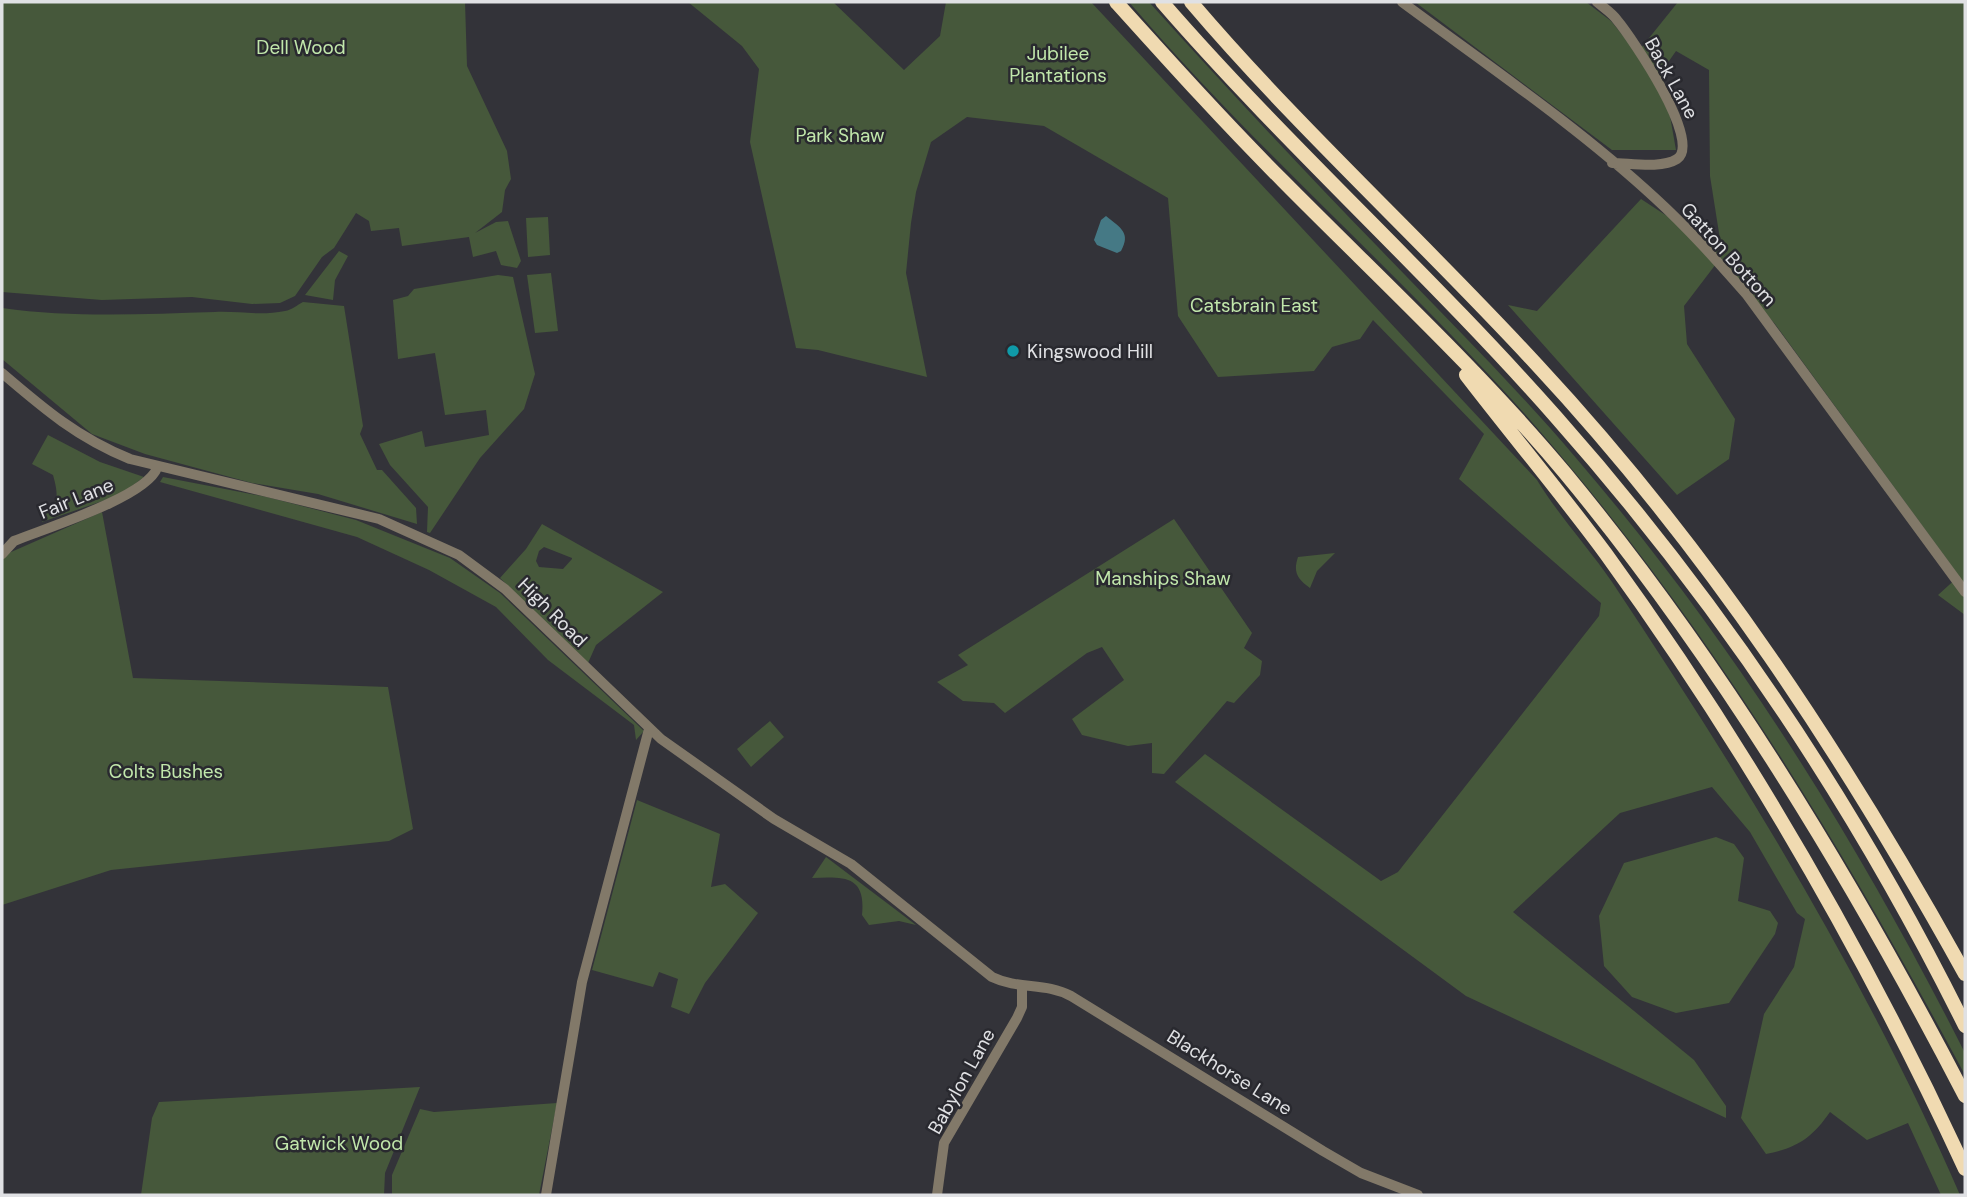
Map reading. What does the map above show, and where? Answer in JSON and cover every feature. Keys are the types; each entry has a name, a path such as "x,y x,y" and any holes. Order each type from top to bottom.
{"highway":[{"path":"1116,2 1254,153 1420,315 1566,475 1685,632 1761,746 1858,901 1965,1096"},
{"path":"1162,2 1256,105 1554,414 1640,515 1689,578 1798,732 1884,873 1965,1026"},
{"path":"1191,2 1538,365 1670,520 1719,582 1807,707 1909,872 1965,974"},
{"path":"1420,315 1606,555 1748,764 1826,894 1889,1013 1965,1169"}],"street":[{"name":"Gatton Bottom","path":"1402,2 1520,89 1656,199 1747,295 1965,592"},
{"name":"Back Lane","path":"1597,2 1616,18 1658,81 1684,137 1683,150 1678,158 1659,164 1612,163"},
{"name":"High Road","path":"2,373 69,429 94,445 157,468 304,499 379,519 458,555 505,589 649,729 774,819 877,883 992,978 1010,986 1023,987"},
{"name":"Fair Lane","path":"2,554 14,541 130,495 151,480 157,468"},
{"path":"546,1195 582,982 649,729"},
{"name":"Blackhorse Lane","path":"1023,987 1045,985 1071,996 1322,1151 1361,1173 1418,1195"},
{"name":"Babylon Lane","path":"937,1195 944,1143 1022,1007 1023,987"}],"green space":[{"name":"Dell Wood","path":"2,2 465,2 467,66 507,151 511,179 505,190 502,212 475,233 496,222 508,221 521,261 517,268 501,265 496,251 473,257 469,237 402,246 399,228 371,231 369,221 356,213 334,248 322,257 295,296 280,303 252,304 192,297 102,300 2,292"},
{"path":"688,2 833,2 904,70 940,36 946,2 1091,2 1537,480 1603,569 1708,730 1800,881 1885,1036 1960,1195 1941,1195 1908,1123 1867,1140 1830,1112 1817,1129 1803,1140 1787,1149 1766,1154 1741,1118 1764,1014 1794,967 1805,919 1797,913 1750,832 1712,787 1620,813 1513,912 1694,1060 1726,1106 1726,1118 1466,996 1175,782 1205,754 1381,881 1398,872 1599,616 1601,603 1459,479 1484,434 1373,320 1360,339 1332,347 1314,371 1218,377 1178,316 1168,198 1044,126 967,117 931,142 916,192 911,223 906,273 927,377 818,350 796,348 750,142 759,69 742,46"},
{"path":"1129,2 1149,2 1291,156 1528,404 1634,528 1740,670 1836,819 1965,1053 1965,1075 1871,905 1770,740 1716,659 1600,503 1488,374 1229,111"},
{"path":"1415,2 1586,2 1611,21 1637,53 1678,2 1965,2 1965,615 1938,595 1959,576 1775,324 1719,260 1684,306 1687,344 1735,419 1729,459 1677,495 1508,305 1537,311 1641,199 1722,252 1710,176 1709,70 1676,51 1662,71 1676,150 1612,150"},
{"path":"548,217 550,255 528,257 526,218"},
{"path":"339,251 348,256 335,280 333,300 305,295"},
{"path":"551,273 558,331 535,333 527,275"},
{"path":"498,275 513,277 535,374 524,409 480,458 430,533 427,532 428,507 390,465 379,444 422,431 425,447 489,435 486,410 445,415 435,353 398,359 393,300 408,296 414,289"},
{"path":"303,302 344,306 363,426 360,434 377,470 382,470 416,508 417,524 318,494 252,483 145,454 92,434 2,359 2,308 82,314 267,313 288,310"},
{"path":"48,435 100,462 144,477 120,495 42,522 56,499 56,486 53,475 32,464"},
{"path":"163,477 267,497 356,520 450,558 500,593 644,731 636,740 634,725 548,660 496,607 429,570 357,537 160,482"},
{"name":"Colts Bushes","path":"102,512 133,678 388,687 413,829 389,841 111,870 2,905 2,556"},
{"name":"Manships Shaw","path":"1174,519 1252,633 1244,648 1262,661 1260,675 1234,703 1227,701 1164,774 1152,773 1152,743 1128,746 1082,735 1072,719 1124,680 1102,647 1087,653 1005,713 994,703 963,701 937,682 968,665 958,655"},
{"path":"542,524 663,592 596,645 588,663 500,578 526,549","holes":["544,547 572,558 563,569 539,567 536,561 539,551"]},
{"path":"1335,553 1317,571 1310,588 1299,578 1296,571 1298,557"},
{"path":"770,721 784,737 751,767 737,749"},
{"path":"637,800 720,834 711,887 725,884 758,913 705,983 689,1014 671,1007 678,979 659,972 653,987 592,970"},
{"path":"1716,837 1734,844 1744,858 1738,901 1770,911 1778,923 1775,934 1729,1003 1676,1013 1632,997 1604,966 1599,916 1624,863"},
{"path":"826,857 916,925 899,921 869,925 862,915 860,892 856,885 843,879 812,878"},
{"name":"Gatwick Wood","path":"420,1087 385,1173 384,1195 141,1195 152,1118 159,1102"},
{"path":"557,1103 539,1195 392,1195 392,1175 420,1109 434,1112"}],"water":[{"path":"1106,216 1125,235 1124,245 1117,253 1097,245 1094,240 1101,220"}],"place":[{"name":"Kingswood Hill","path":"1013,351"}],"park label":[{"name":"Jubilee Plantations","path":"1058,64"},
{"name":"Park Shaw","path":"840,135"},
{"name":"Catsbrain East","path":"1254,305"}]}
